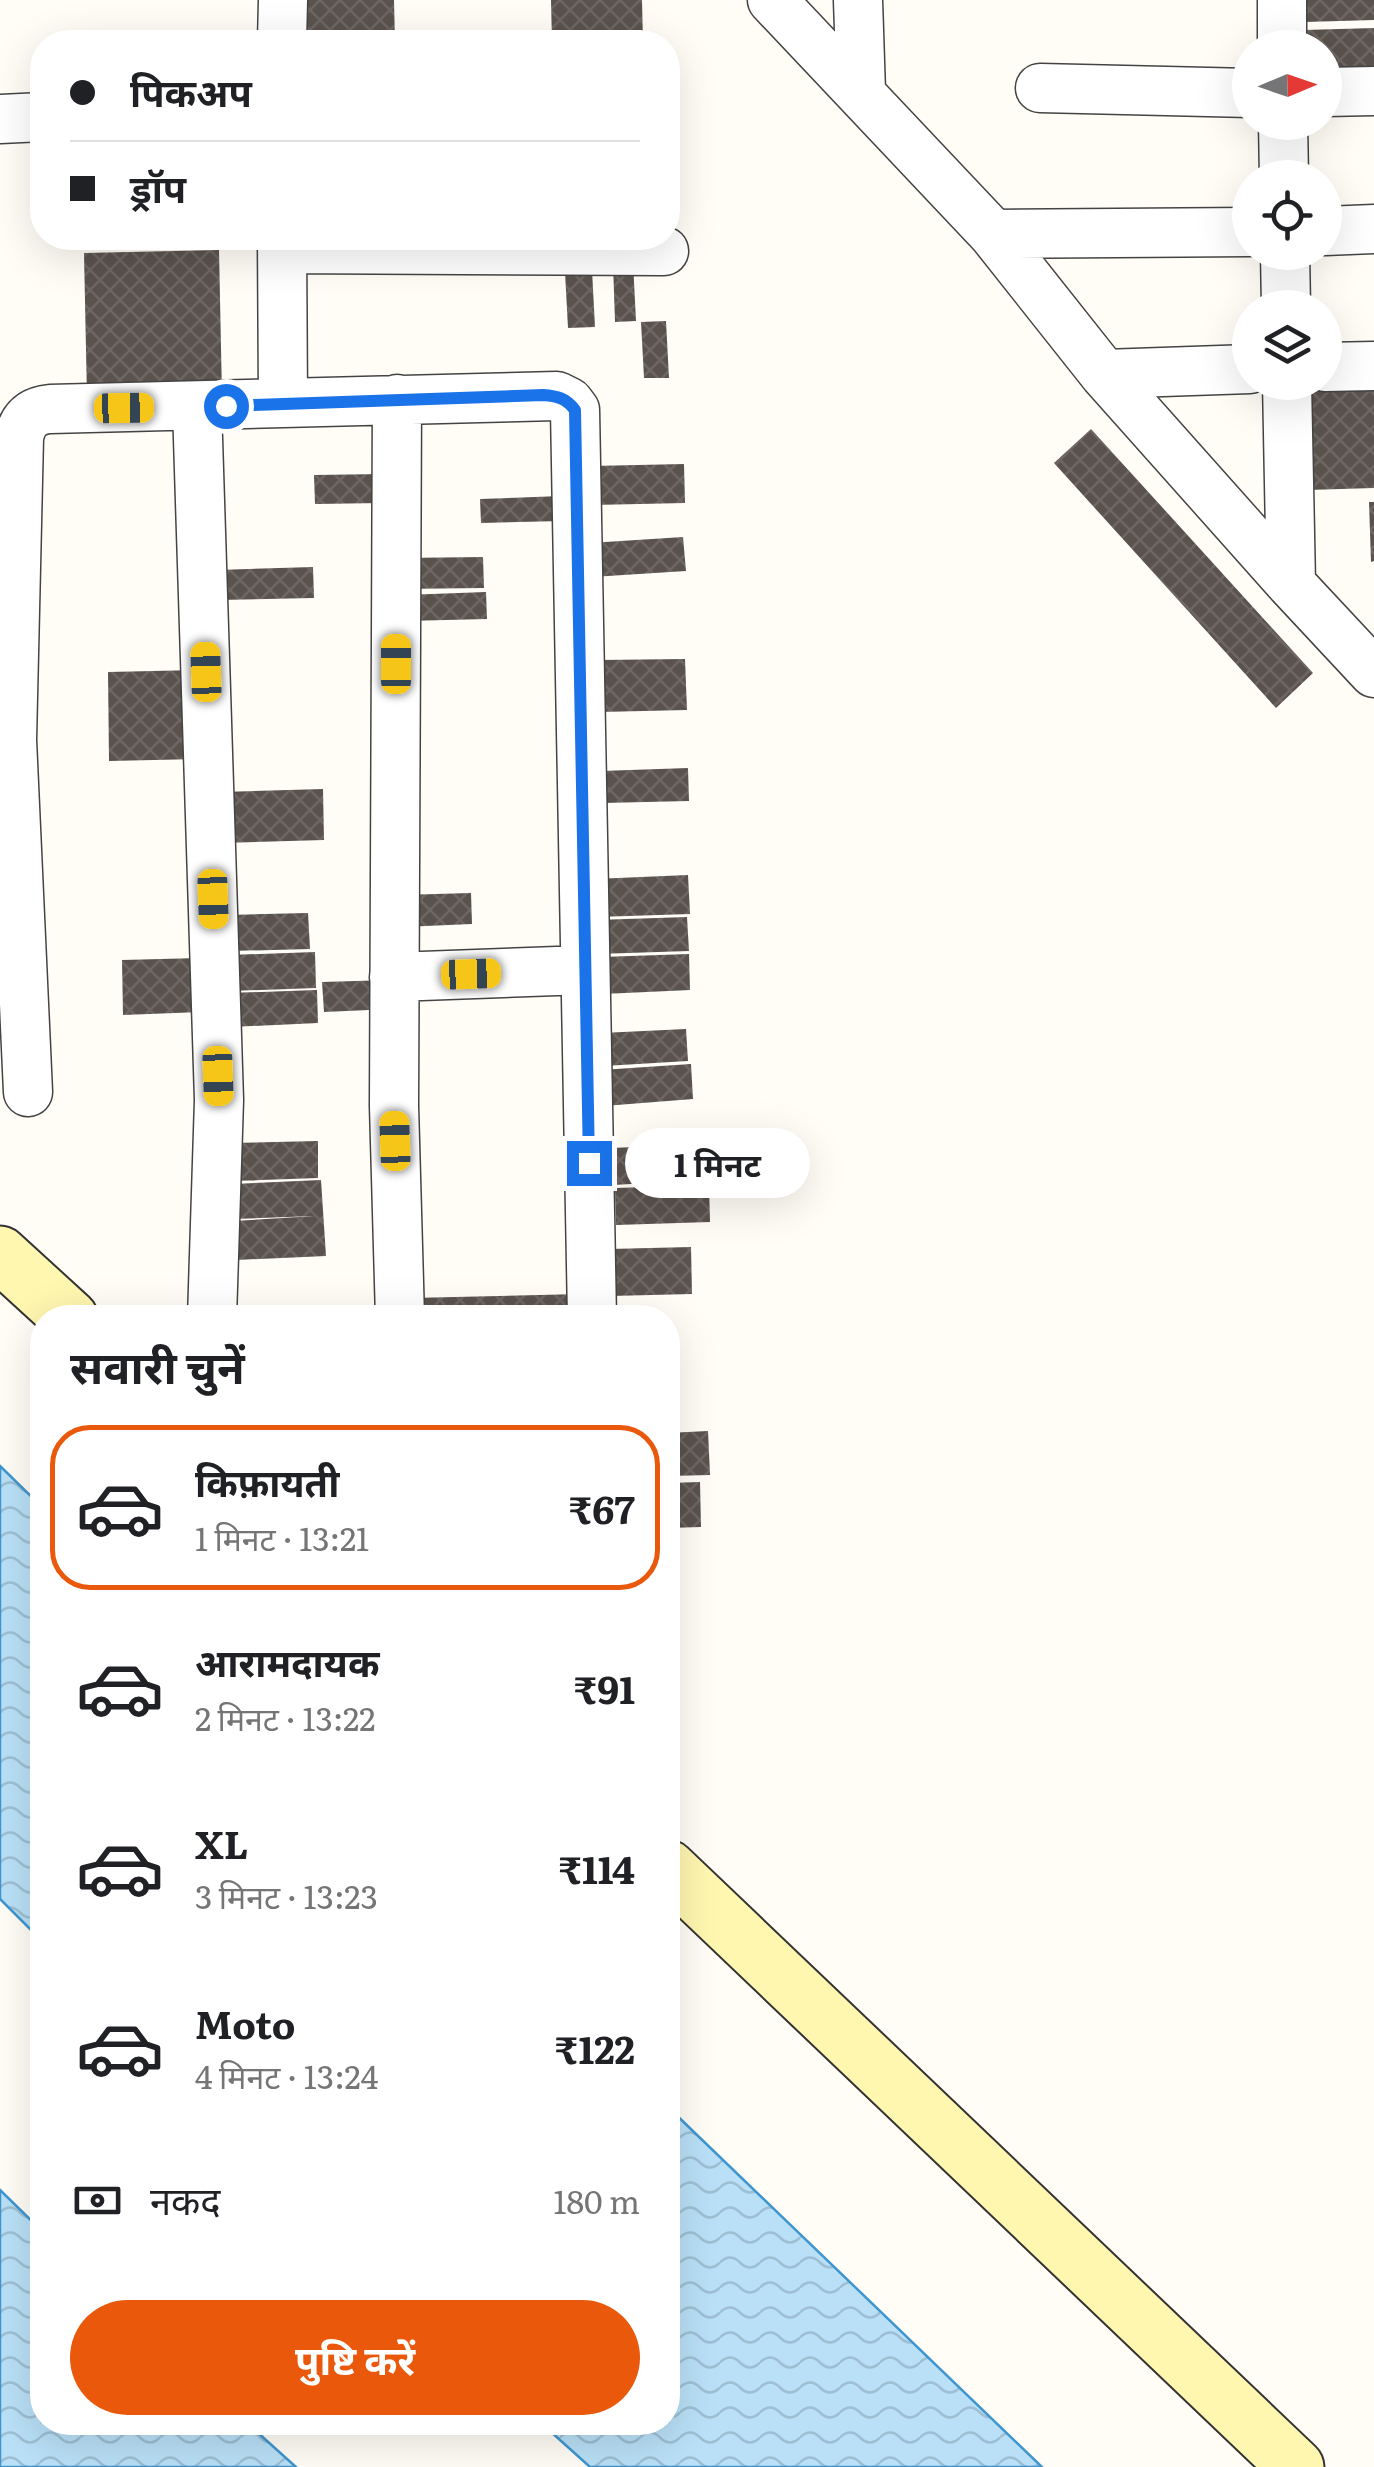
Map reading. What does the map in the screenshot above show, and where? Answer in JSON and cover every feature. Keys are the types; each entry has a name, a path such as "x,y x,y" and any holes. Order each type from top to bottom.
{"street":[{"path":"282,30 283,0"},
{"path":"772,0 993,234 1104,374 1290,584 1352,627 1374,673"},
{"path":"858,0 861,92"},
{"path":"1282,0 1282,30"},
{"path":"1040,88 1232,92"},
{"path":"1342,92 1374,91"},
{"path":"0,119 30,118"},
{"path":"1342,230 1374,229"},
{"path":"993,234 1232,232"},
{"path":"282,250 283,403"},
{"path":"1342,367 1374,366"},
{"path":"1104,374 1232,370"},
{"path":"28,1092 12,740 22,424 38,410 557,396 575,410 592,1305"},
{"path":"397,398 394,1106 400,1305"},
{"path":"1287,400 1290,584"},
{"path":"197,407 220,1100 212,1305"},
{"path":"394,977 585,970"},
{"path":"0,1254 56,1305"},
{"path":"680,1879 1296,2467"}],"water":[{"path":"0,1466 30,1495 30,1929 0,1899"},
{"path":"680,2119 1042,2467 590,2467 554,2435 680,2435"},
{"path":"0,2190 30,2219 30,2435 260,2435 296,2467 0,2467"}],"building":[{"path":"289,0 394,0 395,30 290,30"},
{"path":"551,0 642,0 643,30 552,30"},
{"path":"1304,0 1374,0 1374,20 1305,22"},
{"path":"1374,28 1374,82 1342,83 1342,30 1305,30"},
{"path":"219,250 222,395 87,398 84,253"},
{"path":"633,262 636,321 615,322 613,263"},
{"path":"592,270 595,327 568,328 565,272"},
{"path":"666,321 669,378 644,378 641,322"},
{"path":"1374,378 1374,488 1307,490 1304,400 1342,400 1342,380"},
{"path":"1091,429 1313,673 1276,708 1054,463"},
{"path":"684,464 685,503 593,505 591,466"},
{"path":"383,474 383,503 315,504 314,475"},
{"path":"561,496 562,521 481,523 480,499"},
{"path":"1369,502 1374,502 1371,562"},
{"path":"683,537 686,571 592,577 590,543"},
{"path":"483,557 484,588 399,589 399,558"},
{"path":"313,567 314,598 218,600 217,570"},
{"path":"486,592 487,619 405,621 404,595"},
{"path":"685,659 687,710 600,712 599,660"},
{"path":"198,670 199,759 109,761 108,672"},
{"path":"688,768 689,801 603,803 601,771"},
{"path":"323,789 324,840 222,843 221,792"},
{"path":"688,875 690,914 596,917 594,879"},
{"path":"471,893 472,924 402,927 401,895"},
{"path":"308,913 310,949 230,951 229,915"},
{"path":"687,917 689,951 597,954 596,920"},
{"path":"315,952 316,988 230,991 229,955"},
{"path":"689,954 690,990 603,994 601,957"},
{"path":"199,958 201,1012 123,1015 122,960"},
{"path":"390,980 391,1009 324,1012 322,982"},
{"path":"317,990 318,1023 231,1027 229,993"},
{"path":"686,1029 688,1061 604,1066 602,1033"},
{"path":"691,1064 693,1099 604,1106 601,1070"},
{"path":"318,1141 318,1178 232,1181 231,1143"},
{"path":"702,1144 703,1180 613,1185 611,1148"},
{"path":"321,1180 326,1256 236,1260 234,1221 314,1216 233,1219 232,1184"},
{"path":"709,1185 710,1222 616,1225 615,1188"},
{"path":"691,1247 692,1294 610,1296 609,1249"},
{"path":"581,1294 581,1305 411,1305 411,1298"},
{"path":"708,1431 710,1475 680,1476 680,1432"},
{"path":"700,1482 701,1527 680,1528 680,1483"}],"route":[{"path":"226,406 543,395 557,396 575,410 589,1163"}]}
